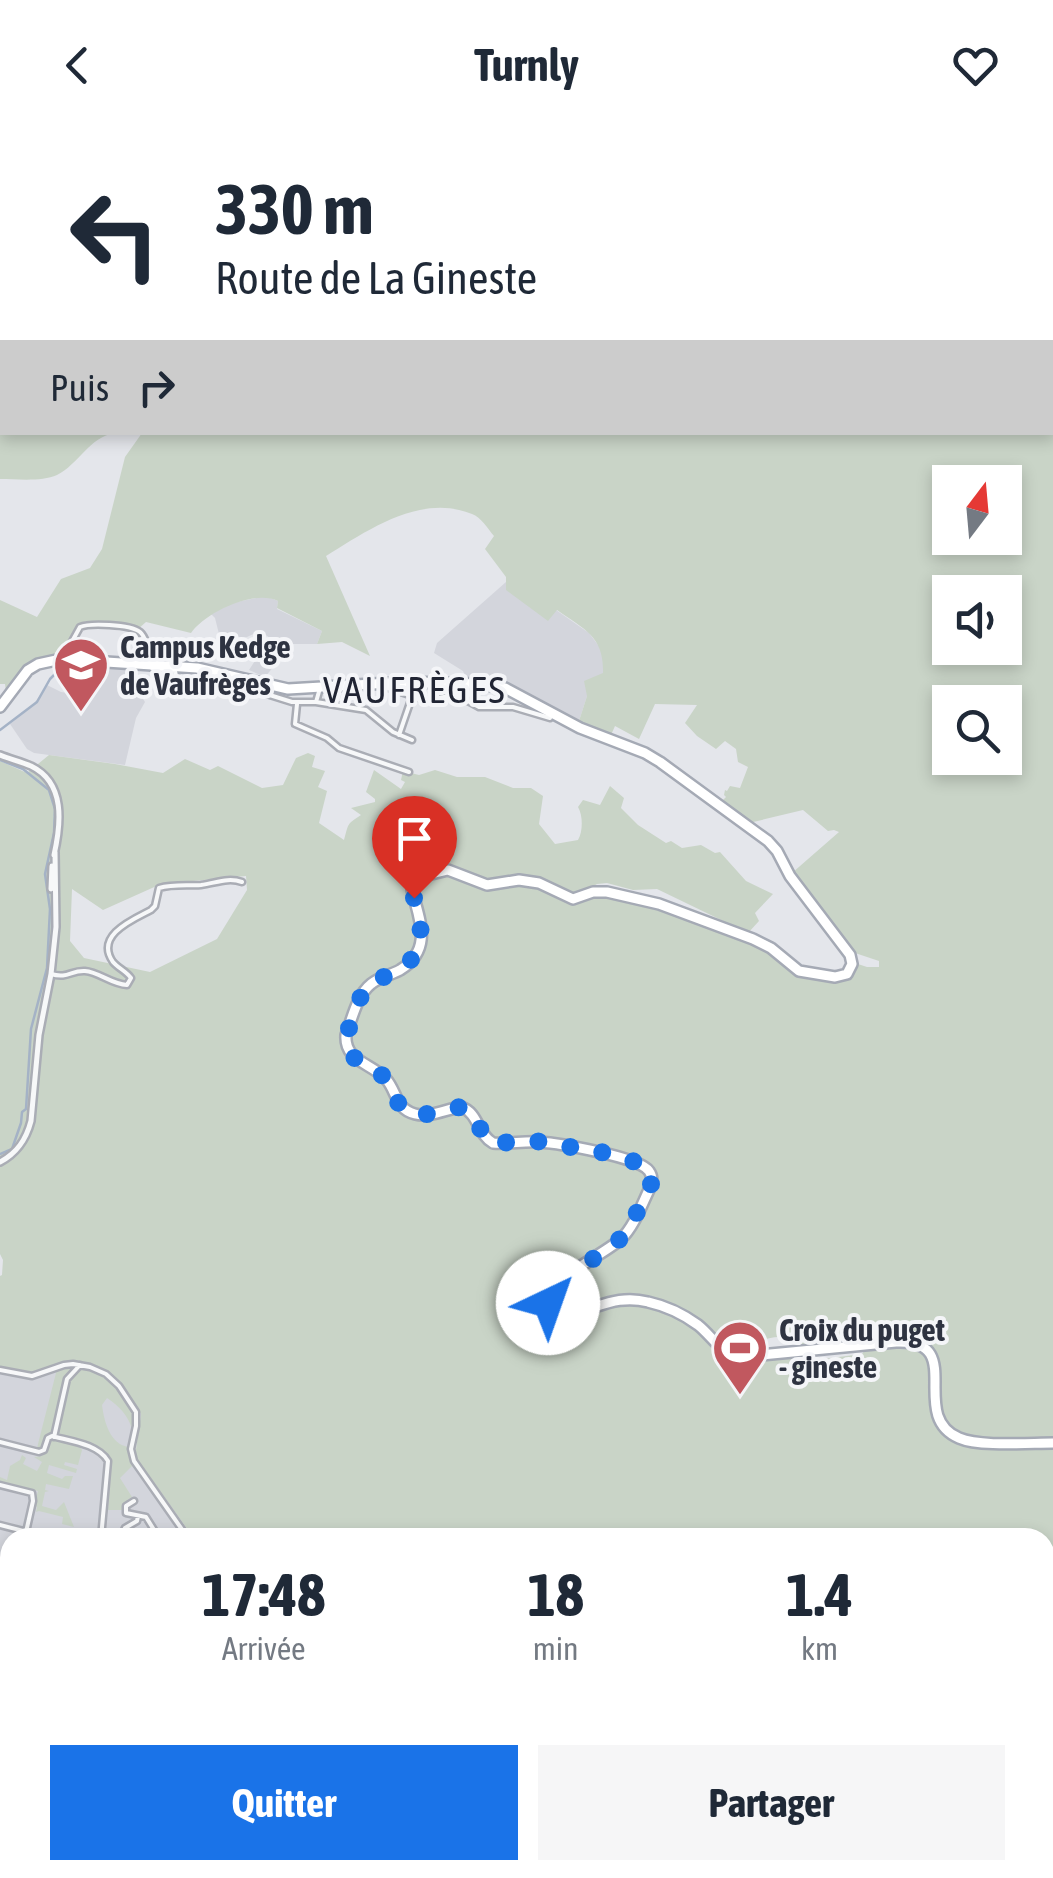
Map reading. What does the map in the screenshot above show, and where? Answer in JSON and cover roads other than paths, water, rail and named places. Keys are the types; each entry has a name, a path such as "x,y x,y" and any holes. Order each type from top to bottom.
{"main road":[{"path":"1,705 28,670 61,660 197,668 281,688 382,683 468,689 496,685 580,728 644,754 682,777 774,846 790,876 850,955 851,968 844,975 799,970 754,939 660,904 598,891 573,898 530,881 488,884 443,870 419,878 412,885 422,936 406,965 366,988 345,1042 352,1055 387,1080 395,1098 409,1112 428,1115 461,1107 472,1113 481,1133 493,1143 536,1141 561,1145 606,1153 648,1170 651,1187 624,1236 549,1294 548,1303 557,1313 567,1314 617,1300 650,1302 685,1316 724,1351 740,1357 912,1343 926,1350 934,1360 936,1413 943,1427 954,1436 975,1442 1053,1442"}],"street":[{"path":"61,660 80,627 89,624 130,628 143,636 156,670 176,672 178,686 226,681 297,703 366,710 384,726 412,740"},
{"path":"382,683 385,688 412,697 432,700 462,696 479,707 513,707 550,718"},
{"path":"316,702 320,688"},
{"path":"462,696 468,689"},
{"path":"400,735 412,697"},
{"path":"297,703 295,724 339,748 409,772"},
{"path":"0,755 36,769 44,777 59,804 60,824 55,852 51,974 39,1035 28,1132 16,1151 0,1162"},
{"path":"51,974 62,977 87,971 115,984 128,985 132,978 112,961 109,942 119,927 155,906 159,888 231,879 242,882"},
{"path":"0,1370 32,1376 80,1364 113,1380 136,1412 131,1449 134,1461 181,1528"},
{"path":"54,1436 67,1379 80,1364"},
{"path":"0,1442 39,1452 44,1450 48,1438 54,1436 96,1450 106,1458 102,1528"},
{"path":"0,1486 32,1494 27,1528"},
{"path":"134,1501 124,1509 128,1515 146,1518 152,1528"},
{"path":"125,1528 138,1516"}],"waterway":[{"path":"0,730 37,702 50,679 65,664"},
{"path":"0,760 23,769 49,790 55,809 45,874 50,909 47,968 31,1029 26,1109 12,1149 0,1154"}],"place":[{"name":"Campus Kedge de Vaufrèges","path":"81,714"},
{"name":"Croix du puget - gineste","path":"740,1397"}],"district":[{"name":"VAUFRÈGES","path":"415,690"}]}
